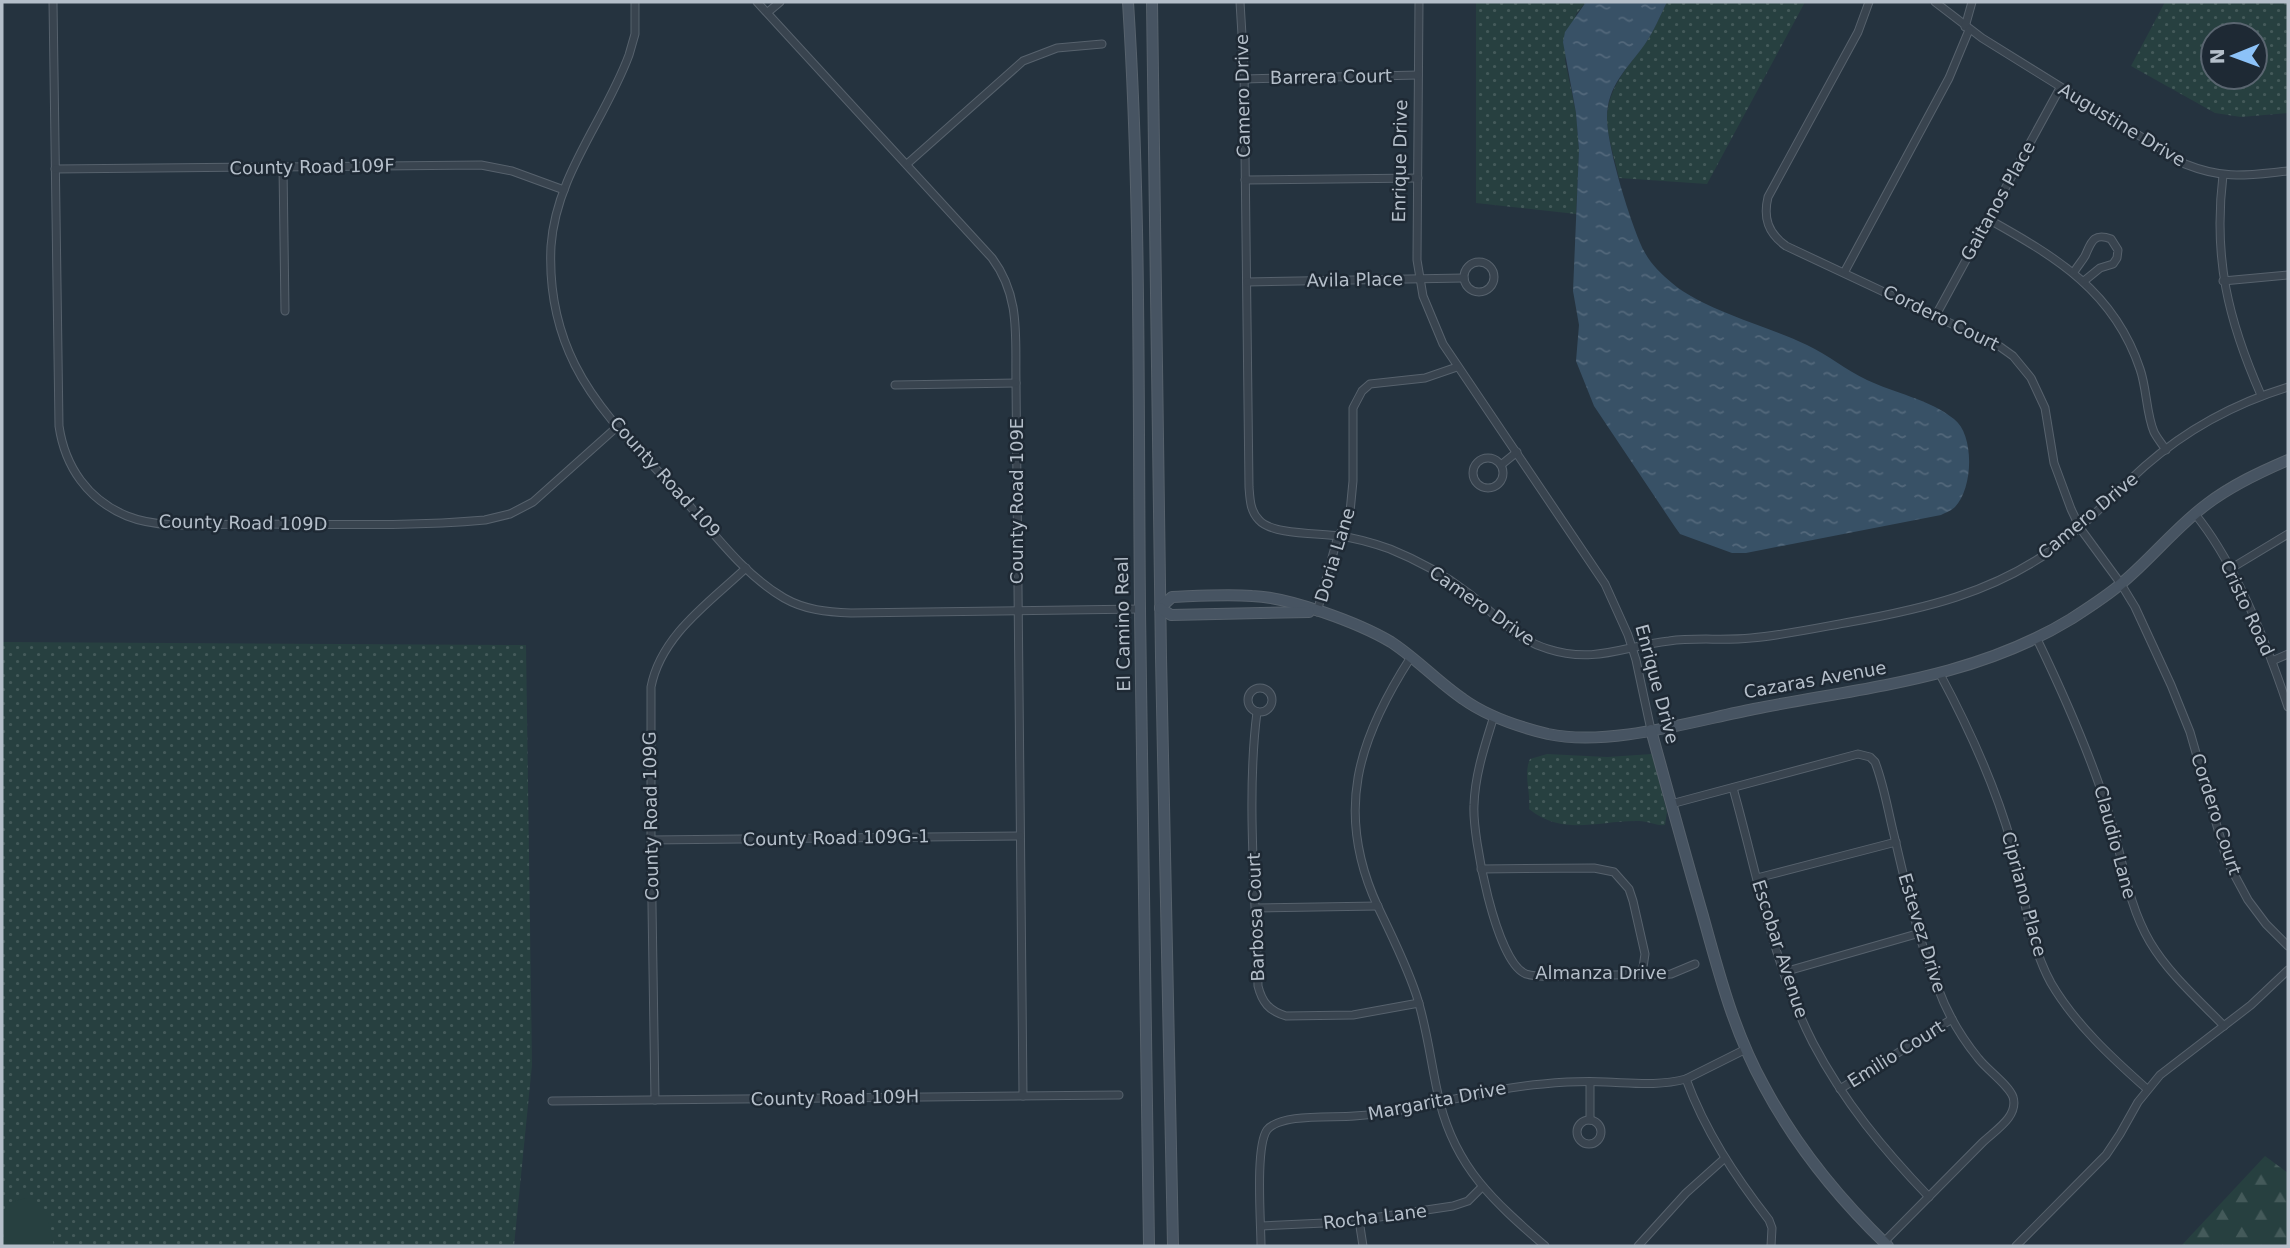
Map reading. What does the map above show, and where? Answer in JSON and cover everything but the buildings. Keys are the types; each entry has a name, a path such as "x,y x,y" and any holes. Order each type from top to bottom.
{"main road":[{"name":"El Camino Real","path":"1128,2 1135,104 1149,1246"},
{"path":"1152,2 1172,1246"},
{"name":"Cazaras Avenue","path":"1317,612 1171,615 1160,608 1172,597 1252,596 1291,603 1317,612 1374,633 1411,657 1462,699 1494,716 1531,730 1553,735 1606,737 1651,730 1940,674 1996,657 2037,639 2074,617 2121,584 2195,514 2239,483 2288,460"},
{"path":"1140,609 1160,608"},
{"name":"Enrique Drive","path":"1651,730 1715,965 1746,1049 1763,1085 1802,1147 1850,1208 1886,1244"}],"street":[{"name":"County Road 109D","path":"53,2 58,414 61,438 71,467 93,495 118,512 150,522 179,524 485,520 510,514 533,502 618,426"},
{"name":"County Road 109","path":"635,2 635,34 625,66 575,163 564,190 551,247 552,284 557,316 567,347 581,377 618,426 746,568 783,597 805,607 825,612 1140,609"},
{"name":"County Road 109E","path":"757,2 992,258 1005,278 1014,304 1023,1097"},
{"path":"768,12 780,2"},
{"name":"Camero Drive","path":"1240,2 1244,79 1250,487 1254,513 1259,520 1272,528 1338,536 1381,546 1425,565 1466,591 1504,626 1545,649 1591,655 1671,640 1730,640 1780,635 1951,601 2028,565 2080,528 2166,450 2202,426 2261,396 2288,387"},
{"name":"Enrique Drive","path":"1419,2 1417,260 1423,296 1436,331 1457,367 1593,564 1632,649 1651,730"},
{"name":"Cordero Court","path":"1868,2 1858,32 1768,197 1767,223 1777,239 1786,246 1845,271 1999,346 2013,356 2031,378 2045,408 2054,463 2062,488 2080,528 2121,584 2151,640 2190,732 2227,861 2248,900 2266,925 2288,946"},
{"name":"Augustine Drive","path":"1936,2 1967,28 2165,153 2203,171 2223,175 2288,171"},
{"path":"1845,271 1949,78 1967,28 1972,2"},
{"path":"907,164 1023,61 1057,48 1102,44"},
{"name":"Barrera Court","path":"1244,79 1418,75"},
{"name":"Gaitanos Place","path":"1936,315 2060,88"},
{"name":"County Road 109F","path":"55,169 481,165 512,171 564,190"},
{"path":"283,167 285,310"},
{"path":"2223,175 2219,236 2223,281 2235,331 2261,396"},
{"path":"1245,180 1418,178"},
{"path":"1988,219 2035,245 2074,272 2110,311 2133,351 2154,432 2166,450"},
{"path":"2074,272 2091,240 2097,237 2111,239 2118,250 2117,258 2113,264 2100,268 2084,281"},
{"name":"Avila Place","path":"1476,262 1486,264 1494,276 1488,289 1479,292 1467,286 1464,278 1467,268 1476,262"},
{"path":"2223,281 2288,275"},
{"name":"Avila Place","path":"1247,282 1464,278"},
{"name":"Doria Lane","path":"1317,612 1338,536 1347,524 1353,481 1351,419 1353,408 1362,391 1378,382 1425,378 1457,367"},
{"path":"895,385 1016,383"},
{"path":"1501,465 1517,452"},
{"path":"1493,459 1501,465 1504,475 1500,484 1490,489 1477,483 1473,474 1480,461 1493,459"},
{"name":"Cristo Road","path":"2195,514 2207,528 2230,569 2272,661 2288,707"},
{"path":"2230,569 2288,534"},
{"name":"County Road 109G","path":"655,1100 650,697 657,665 677,633 746,568"},
{"name":"Claudio Lane","path":"2037,639 2071,708 2097,775 2114,830 2125,883 2141,926 2166,965 2224,1026"},
{"path":"2272,661 2288,654"},
{"path":"1411,657 1375,719 1358,774 1357,830 1366,875 1419,1003 1440,1102 1456,1144 1482,1188 1545,1246"},
{"name":"Cipriano Place","path":"1940,674 1965,721 1996,792 2018,870 2033,939 2050,981 2081,1025 2147,1089"},
{"name":"Barbosa Court","path":"1257,712 1253,751 1256,908 1258,985 1264,1003 1286,1016 1353,1015 1419,1003"},
{"name":"Almanza Drive","path":"1494,716 1480,765 1474,804 1474,829 1481,869 1510,960 1524,973 1547,976 1671,974 1695,964"},
{"name":"Estevez Drive","path":"1671,804 1849,757 1865,755 1875,762 1879,770 1920,933 1938,988 1952,1019 1978,1058 2012,1094 2014,1104 2006,1121 1886,1244"},
{"name":"Escobar Avenue","path":"1733,788 1784,972 1812,1041 1840,1089 1878,1143 1929,1197"},
{"name":"County Road 109G-1","path":"651,840 1020,836"},
{"path":"1757,877 1896,842"},
{"path":"1481,869 1594,868 1614,872 1629,889 1633,901 1645,954 1642,974"},
{"path":"1256,908 1378,906"},
{"path":"1784,972 1920,933"},
{"path":"2016,1246 2106,1155 2147,1089 2160,1075 2268,992 2288,971"},
{"name":"Emilio Court","path":"1840,1089 1952,1019"},
{"name":"Margarita Drive","path":"1261,1246 1261,1146 1263,1137 1274,1124 1282,1120 1382,1114 1515,1087 1590,1082 1660,1084 1686,1079 1746,1049"},
{"path":"1686,1079 1724,1158 1769,1220 1772,1228 1771,1246"},
{"path":"1590,1082 1590,1120"},
{"name":"County Road 109H","path":"551,1101 1119,1095"},
{"path":"1638,1246 1686,1193 1724,1158"},
{"name":"Rocha Lane","path":"1261,1226 1323,1224 1462,1204 1482,1188"},
{"path":"1359,1220 1363,1246"}],"green space":[{"path":"1476,2 1586,2 1576,14 1565,60 1576,113 1579,150 1576,214 1476,203"},
{"path":"1667,2 1805,2 1707,184 1619,178 1610,140 1607,118 1611,97 1625,70 1650,35"},
{"path":"2165,2 2288,2 2288,113 2241,117 2215,113 2131,66"},
{"path":"2,642 526,645 532,1065 514,1246 2,1246"},
{"path":"1547,754 1607,757 1652,754 1667,812 1665,825 1624,821 1569,825 1542,818 1529,809 1527,771 1530,759"},
{"path":"2265,1156 2288,1173 2288,1246 2181,1246"},
{"path":"26,1198 48,1221 54,1246 4,1246 2,1214 8,1203"}],"water":[{"path":"1586,2 1667,2 1648,39 1615,86 1607,118 1621,186 1649,260 1685,293 1807,345 1867,380 1923,401 1954,419 1966,437 1969,462 1965,488 1961,499 1953,508 1941,515 1746,553 1732,553 1680,534 1594,406 1576,361 1579,325 1573,291 1579,150 1576,113 1563,42 1565,32"}]}
